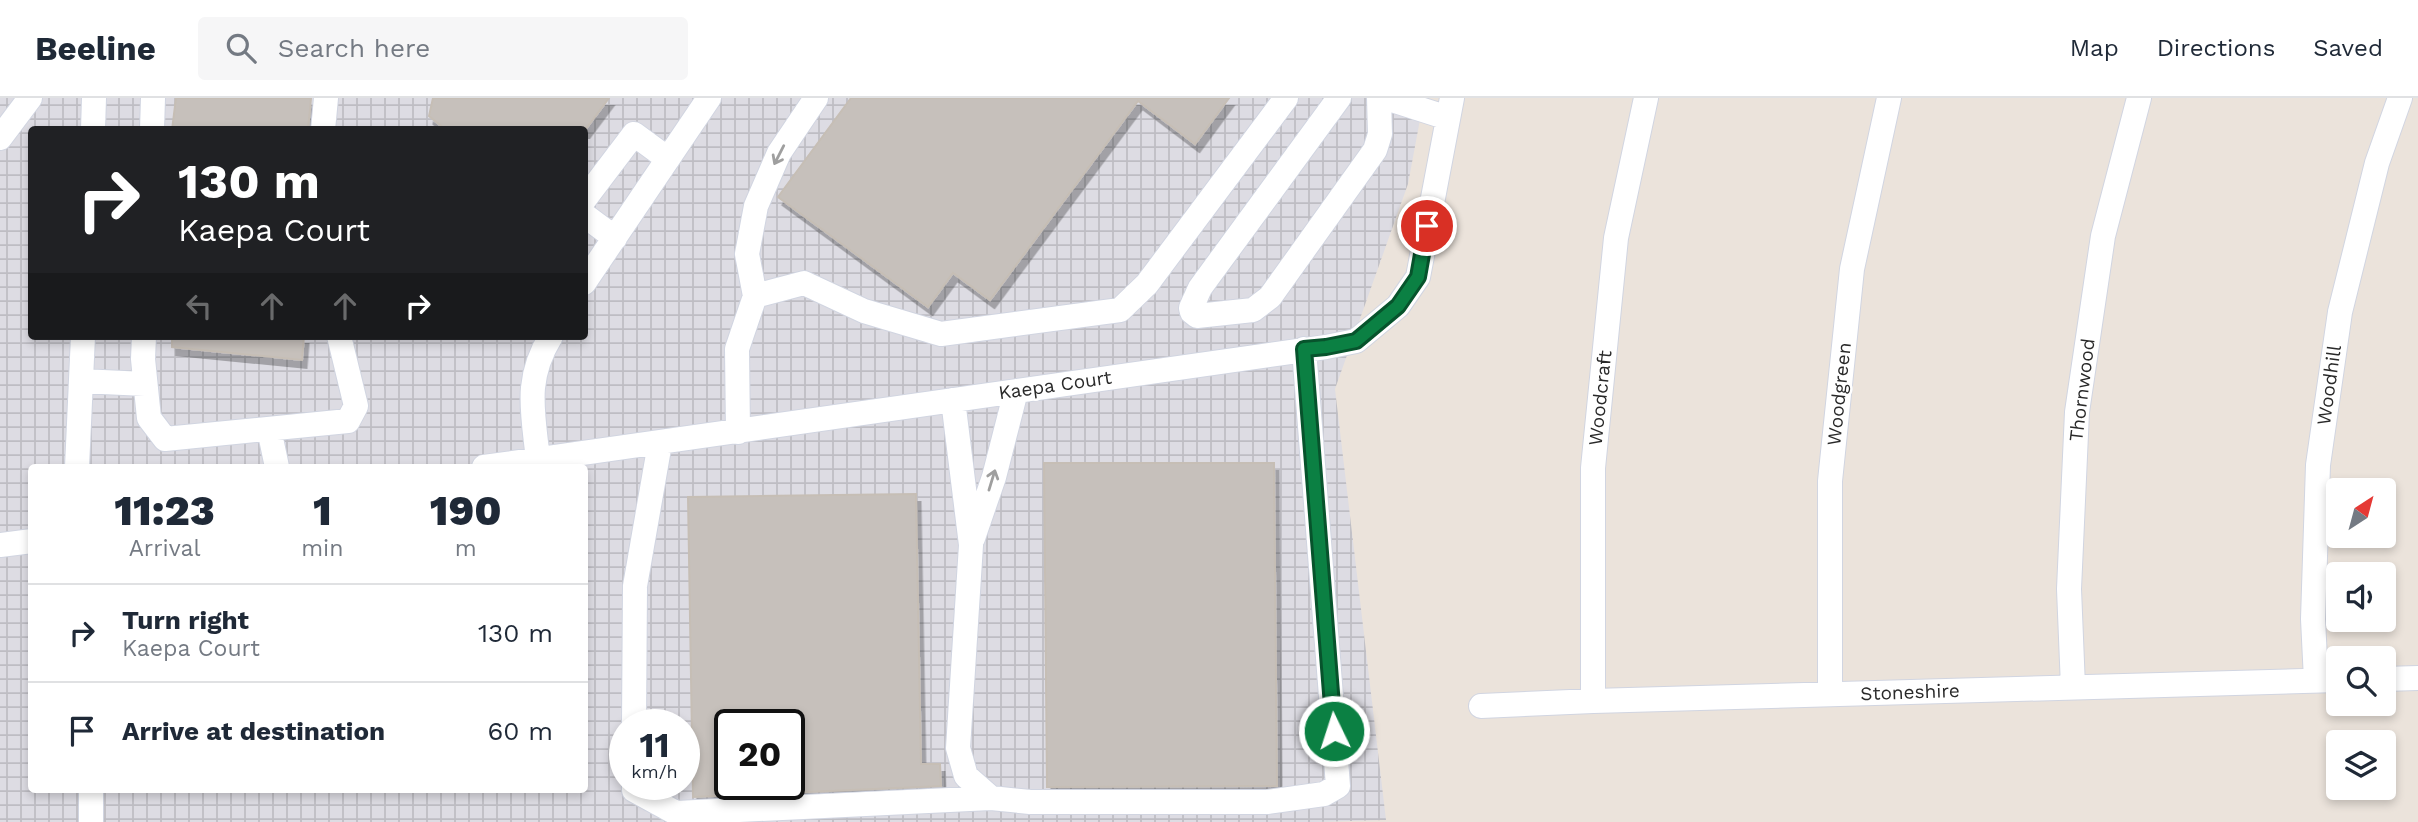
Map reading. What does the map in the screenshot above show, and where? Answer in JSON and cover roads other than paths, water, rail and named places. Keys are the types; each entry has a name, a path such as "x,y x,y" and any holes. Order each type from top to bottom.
{"street":[{"path":"0,138 30,98"},
{"path":"93,126 94,98"},
{"path":"152,126 153,98"},
{"path":"323,126 326,98"},
{"path":"588,277 709,98"},
{"path":"738,432 737,349 755,296 747,254 756,206 779,153 816,98"},
{"path":"755,296 804,283 864,311 941,334 1120,310 1147,284 1286,98"},
{"path":"1339,98 1200,288 1191,308 1197,316 1253,310 1270,297 1375,150 1380,134 1379,98"},
{"path":"1386,98 1450,108"},
{"name":"Woodcraft","path":"1593,701 1593,468 1616,238 1646,98"},
{"name":"Woodgreen","path":"1830,694 1830,481 1852,269 1889,98"},
{"name":"Thornwood","path":"2073,687 2069,589 2077,412 2103,236 2139,98"},
{"name":"Woodhill","path":"2326,676 2313,619 2318,465 2340,312 2377,163 2400,98"},
{"name":"Kaepa Court","path":"507,464 1356,341 1398,306 1418,277 1450,108"},
{"path":"588,195 634,134 668,159"},
{"path":"588,218 615,238"},
{"path":"77,464 83,340"},
{"path":"144,340 149,418 165,439 348,421 356,406 340,340"},
{"path":"538,460 531,393 539,356 549,340"},
{"path":"653,800 677,813 991,798 1030,802 1267,802 1324,794 1338,786 1304,349"},
{"path":"81,381 145,384"},
{"path":"971,545 994,477 1017,391"},
{"path":"953,400 971,545 958,748 966,776 991,798"},
{"path":"269,429 276,464"},
{"path":"634,709 635,586 660,443"},
{"path":"0,545 28,542"},
{"path":"2396,679 2418,678"},
{"name":"Stoneshire","path":"1481,706 2326,680"}]}
